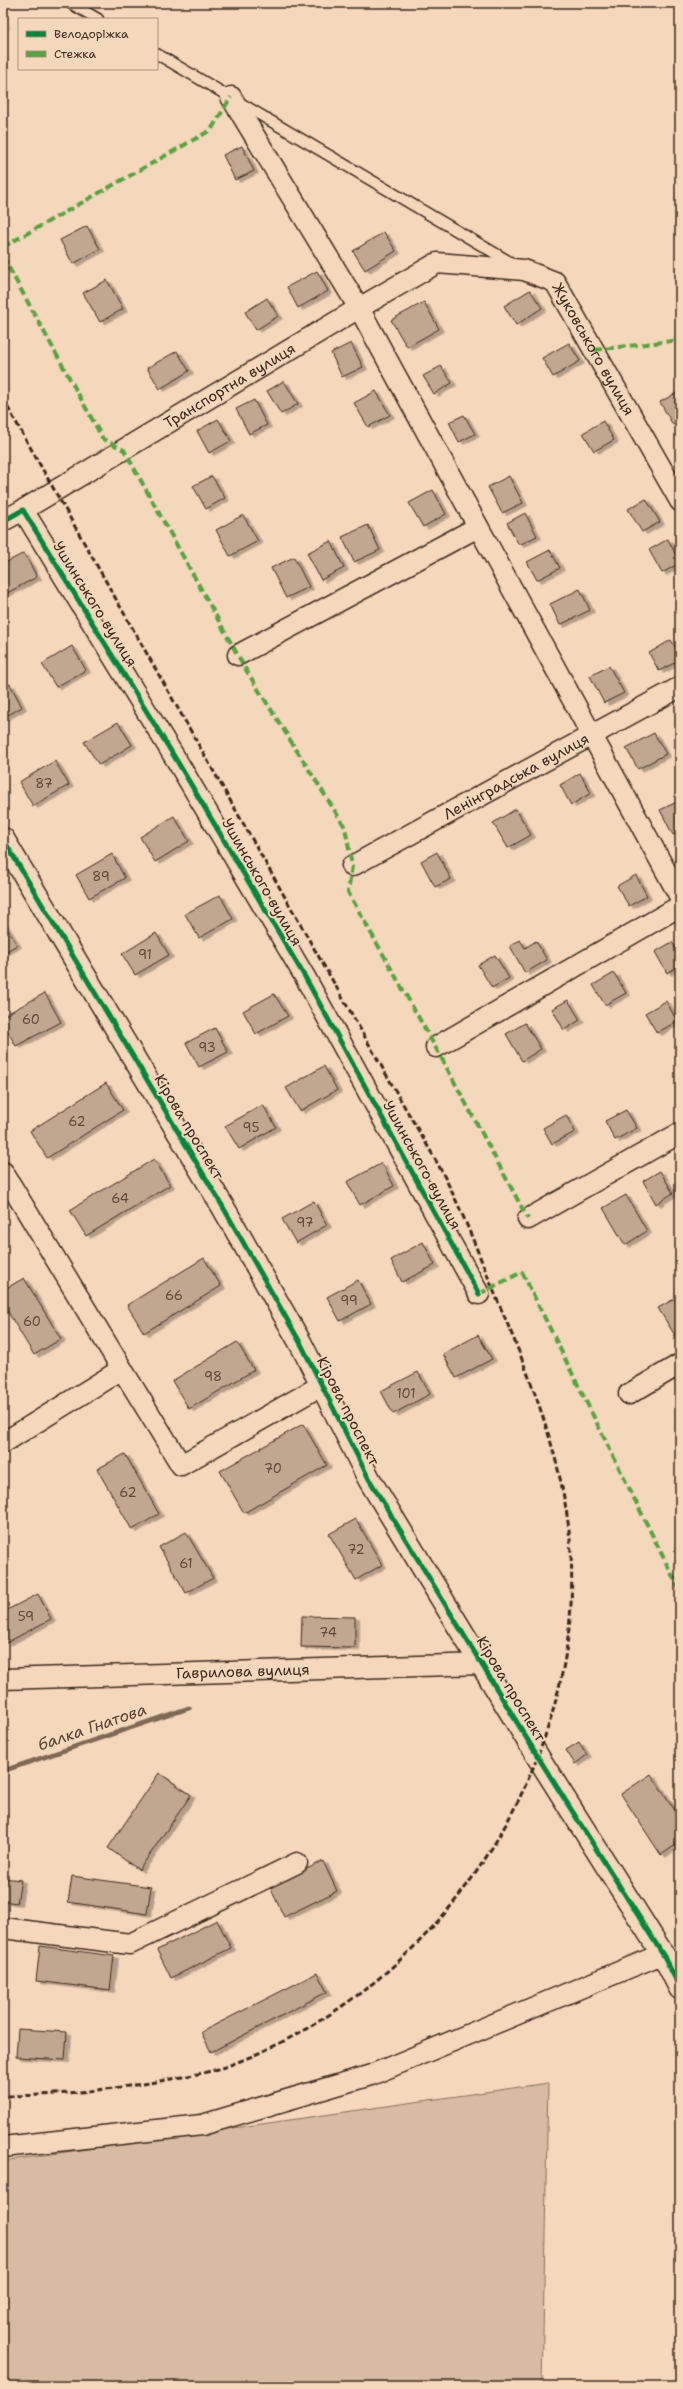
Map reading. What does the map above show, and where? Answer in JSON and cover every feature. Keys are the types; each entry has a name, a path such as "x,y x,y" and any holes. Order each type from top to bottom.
{"street":[{"path":"231,97 359,308 680,897"},
{"name":"Жуковського вулиця","path":"437,263 524,270 555,282 680,501"},
{"name":"Транспортна вулиця","path":"23,510 359,308 437,263"},
{"path":"3,521 23,510"},
{"name":"Ушинського вулиця","path":"23,510 177,760 304,977 479,1294"},
{"path":"238,655 478,527"},
{"name":"Ленінградська вулиця","path":"352,866 680,687"},
{"name":"Кірова проспект","path":"3,839 223,1208 300,1344 369,1479 483,1664 538,1757 662,1954 680,1988"},
{"path":"436,1047 680,906"},
{"path":"528,1219 680,1133"},
{"path":"3,1172 180,1466 322,1385"},
{"path":"629,1394 680,1364"},
{"path":"3,1443 122,1369"},
{"name":"Гаврилова вулиця","path":"3,1679 483,1664"},
{"path":"3,1928 130,1944 297,1863"},
{"path":"3,2147 202,2125 371,2075 662,1954"}],"lane":[{"path":"70,3 96,18"},
{"path":"158,55 524,270"}],"shaded area":[{"path":"3,17 12,28 3,33"},
{"path":"548,2083 542,2386 3,2386 3,2161"}],"building":[{"path":"242,146 254,171 235,180 223,155"},
{"path":"87,226 100,249 73,264 60,240"},
{"path":"384,232 396,251 365,270 353,251"},
{"path":"317,271 328,291 298,308 287,287"},
{"path":"107,280 123,309 100,322 83,293"},
{"path":"530,290 542,308 516,325 504,306"},
{"path":"267,298 278,316 256,330 245,312"},
{"path":"424,302 439,329 407,347 391,320"},
{"path":"351,343 363,367 342,377 331,353"},
{"path":"569,343 580,361 553,377 542,358"},
{"path":"177,351 189,371 160,389 147,368"},
{"path":"441,366 452,383 434,394 423,376"},
{"path":"284,381 298,404 281,414 267,391"},
{"path":"376,391 390,415 368,427 354,403"},
{"path":"680,391 680,421 673,425 660,402"},
{"path":"254,400 267,425 249,434 236,409"},
{"path":"464,415 475,434 459,442 449,422"},
{"path":"218,419 231,441 209,453 197,431"},
{"path":"603,421 614,440 594,451 583,433"},
{"path":"212,476 225,498 206,509 193,486"},
{"path":"509,476 523,503 502,513 488,487"},
{"path":"433,490 446,514 423,527 409,503"},
{"path":"646,499 660,522 642,532 628,509"},
{"path":"525,513 537,536 519,545 507,523"},
{"path":"243,515 258,541 230,556 216,530"},
{"path":"368,525 380,550 354,562 342,537"},
{"path":"668,539 680,563 662,573 649,550"},
{"path":"331,541 344,568 321,580 307,553"},
{"path":"550,550 560,568 537,580 527,562"},
{"path":"24,553 37,577 3,595 3,564"},
{"path":"294,557 309,587 286,598 271,568"},
{"path":"580,589 590,610 560,625 550,604"},
{"path":"671,640 680,655 680,660 659,671 649,653"},
{"path":"72,646 86,670 56,687 42,664"},
{"path":"609,666 624,693 604,703 590,676"},
{"path":"10,684 22,707 3,718 3,688"},
{"path":"118,722 132,745 99,765 84,742"},
{"path":"654,733 666,754 638,769 626,748"},
{"path":"55,761 69,785 33,806 19,782"},
{"path":"580,773 591,793 571,805 560,785"},
{"path":"679,801 680,831 673,835 660,810"},
{"path":"516,809 531,835 508,848 493,823"},
{"path":"174,816 189,841 155,862 140,837"},
{"path":"437,852 451,879 435,887 421,861"},
{"path":"112,854 125,878 89,898 76,875"},
{"path":"636,875 647,896 629,906 617,886"},
{"path":"220,895 233,919 199,938 185,914"},
{"path":"3,922 17,945 3,953"},
{"path":"156,933 169,955 135,975 122,954"},
{"path":"520,940 525,948 536,941 547,960 525,973 510,946"},
{"path":"672,942 680,956 680,965 667,973 655,952"},
{"path":"495,955 509,978 492,988 478,965"},
{"path":"614,973 626,993 605,1005 593,985"},
{"path":"45,993 61,1022 16,1046 3,1023 3,1016"},
{"path":"680,993 680,1005 674,996"},
{"path":"274,994 288,1016 256,1034 243,1011"},
{"path":"568,1000 580,1020 564,1030 552,1009"},
{"path":"666,1001 677,1021 657,1033 645,1013"},
{"path":"525,1023 541,1049 522,1061 506,1034"},
{"path":"215,1028 228,1052 199,1067 186,1043"},
{"path":"324,1066 337,1090 300,1111 286,1088"},
{"path":"106,1083 123,1110 47,1158 30,1131"},
{"path":"263,1105 276,1127 239,1149 225,1126"},
{"path":"626,1110 637,1128 615,1140 605,1121"},
{"path":"566,1115 575,1132 552,1144 543,1128"},
{"path":"154,1159 170,1185 86,1236 70,1210"},
{"path":"382,1163 394,1186 360,1205 347,1182"},
{"path":"660,1171 673,1193 656,1204 643,1181"},
{"path":"626,1195 647,1231 625,1245 603,1208"},
{"path":"314,1201 327,1225 296,1243 282,1219"},
{"path":"423,1242 435,1265 402,1282 391,1260"},
{"path":"204,1258 221,1286 144,1333 127,1305"},
{"path":"24,1278 61,1339 34,1355 3,1304 3,1290"},
{"path":"358,1280 371,1304 340,1321 327,1297"},
{"path":"678,1297 680,1335 676,1337 658,1308"},
{"path":"478,1335 492,1359 456,1378 443,1354"},
{"path":"237,1342 254,1370 189,1409 172,1381"},
{"path":"418,1372 430,1394 393,1414 381,1391"},
{"path":"303,1424 327,1465 244,1513 220,1471"},
{"path":"125,1454 159,1514 132,1530 97,1469"},
{"path":"356,1519 382,1565 356,1580 329,1534"},
{"path":"186,1532 213,1578 186,1593 159,1547"},
{"path":"38,1594 51,1619 6,1643 3,1636 3,1612"},
{"path":"302,1616 355,1617 355,1648 301,1647"},
{"path":"579,1742 587,1755 575,1764 566,1750"},
{"path":"159,1773 191,1795 139,1870 108,1848"},
{"path":"651,1774 680,1818 680,1842 661,1855 621,1794"},
{"path":"323,1861 337,1891 284,1917 270,1887"},
{"path":"72,1876 151,1887 147,1914 68,1902"},
{"path":"3,1878 21,1880 17,1903 3,1901"},
{"path":"217,1920 231,1948 171,1978 157,1950"},
{"path":"40,1946 114,1956 110,1990 36,1981"},
{"path":"317,1973 327,1992 211,2052 201,2032"},
{"path":"18,2029 67,2032 65,2060 16,2057"}],"waterway":[{"name":"балка Гнатова","path":"3,1771 189,1708"}],"railway":[{"path":"3,399 446,1179 471,1235 524,1364 552,1446 565,1502 569,1530 572,1581 569,1632 560,1681 547,1730 529,1777 507,1823 480,1866 450,1907 428,1933 404,1957 378,1979 322,2019 292,2037 262,2052 230,2065 193,2075 117,2088 60,2094 3,2096"}],"marked path":[{"path":"3,247 211,130 231,97"},
{"path":"3,257 103,439 124,450 246,670 345,827 352,866 348,892 442,1059 528,1219"},
{"path":"594,350 680,340"},
{"path":"479,1294 522,1272 680,1591"}],"cycle path":[{"path":"3,521 23,510 177,761 305,977 479,1294"},
{"path":"3,839 223,1207 301,1344 369,1479 538,1757 665,1958 680,1988"}]}
